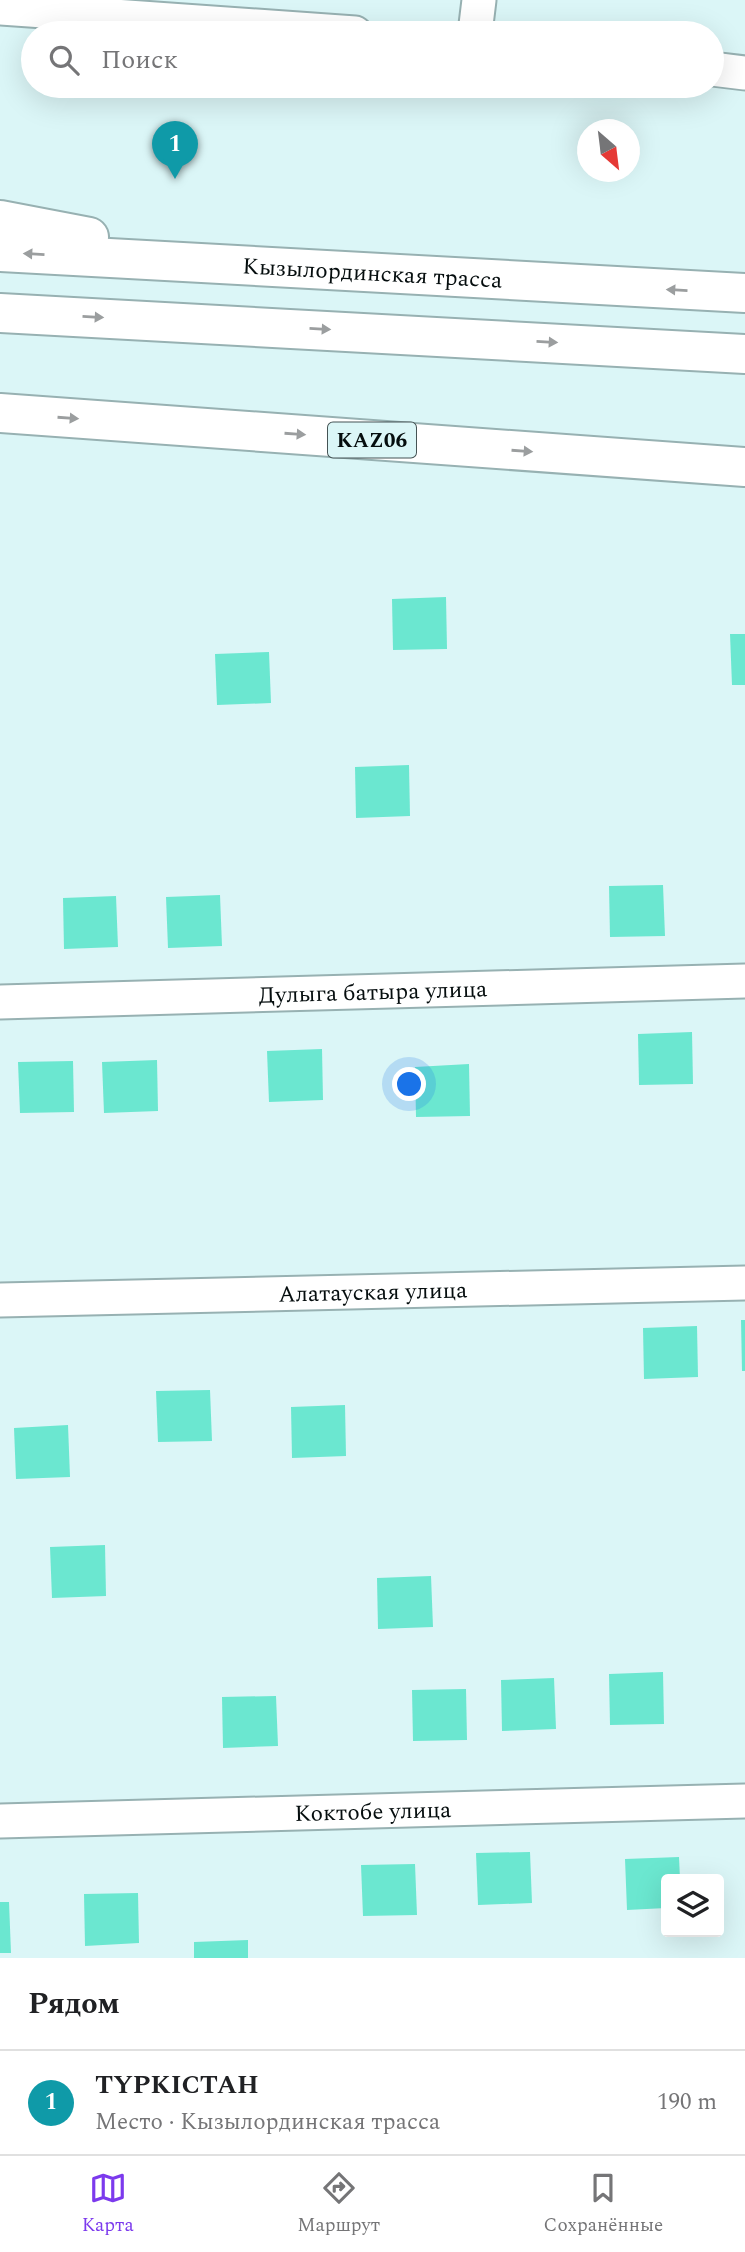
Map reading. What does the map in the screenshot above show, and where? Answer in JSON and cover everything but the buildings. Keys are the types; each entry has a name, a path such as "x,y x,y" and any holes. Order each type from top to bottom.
{"highway":[{"path":"0,220 239,265"},
{"name":"Кызылординская трасса","path":"0,252 745,293"},
{"path":"0,313 745,354"},
{"name":"KАZ06","path":"0,413 745,467"}],"street":[{"path":"476,21 479,0"},
{"path":"0,8 185,21"},
{"path":"724,71 745,74"},
{"name":"Дулыга батыра улица","path":"0,1002 745,981"},
{"name":"Алатауская улица","path":"0,1300 745,1283"},
{"name":"Коктобе улица","path":"0,1821 745,1801"}],"place":[{"name":"ТҮРКIСТАН","path":"175,179"}]}
